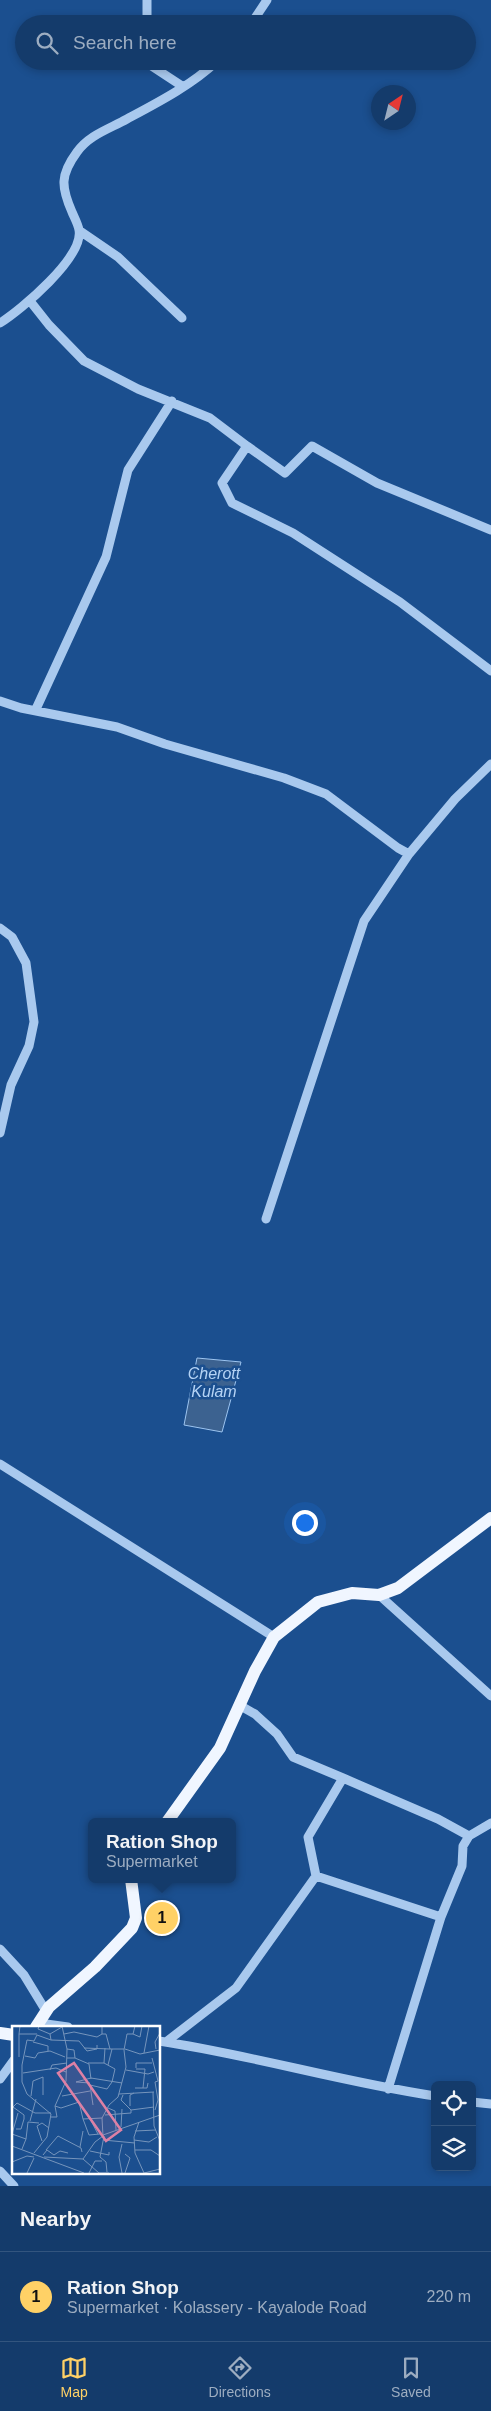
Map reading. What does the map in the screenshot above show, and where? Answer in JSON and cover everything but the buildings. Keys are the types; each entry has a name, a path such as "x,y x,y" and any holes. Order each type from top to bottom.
{"main road":[{"path":"170,1818 220,1748 255,1671 274,1637 318,1602 352,1593 379,1595 398,1588 491,1518"},
{"path":"37,2025 46,2011 95,1967 132,1928 136,1918 131,1883"}],"street":[{"path":"146,0 147,15"},
{"path":"257,15 267,0"},
{"path":"158,70 182,86"},
{"path":"182,318 118,257 80,231 62,185 67,166 78,150 90,138 158,103 204,70"},
{"path":"0,323 42,292 75,249 80,231"},
{"path":"30,301 49,325 84,360 138,389 172,401 210,418 285,473 312,446 377,483 491,530"},
{"path":"36,709 106,557 128,470 172,401"},
{"path":"247,446 222,483 232,503 293,533 392,597 445,634 491,671"},
{"path":"0,701 21,708 36,709 117,727 165,744 284,778 326,794 398,848 409,854"},
{"path":"266,1219 364,921 409,854 455,799 491,764"},
{"path":"0,928 12,937 26,963 34,1022 28,1046 11,1085 0,1133"},
{"path":"0,1465 274,1637"},
{"path":"379,1595 491,1696"},
{"path":"239,1705 255,1714 277,1734 293,1757 438,1818 469,1836"},
{"path":"162,2042 236,1988 316,1876 308,1837 343,1778"},
{"path":"388,2089 441,1917 462,1866 463,1846 469,1836 491,1823"},
{"path":"316,1876 441,1917"},
{"path":"0,1950 24,1975 46,2011"},
{"path":"37,2025 52,2026"},
{"path":"162,2042 223,2051 388,2089 431,2095"},
{"path":"0,2079 12,2063"},
{"path":"476,2102 491,2104"},
{"path":"0,2172 14,2186"}],"water":[{"name":"Cherott Kulam","path":"197,1358 241,1362 222,1432 184,1425"}],"place":[{"name":"Ration Shop","path":"162,1918"}]}
